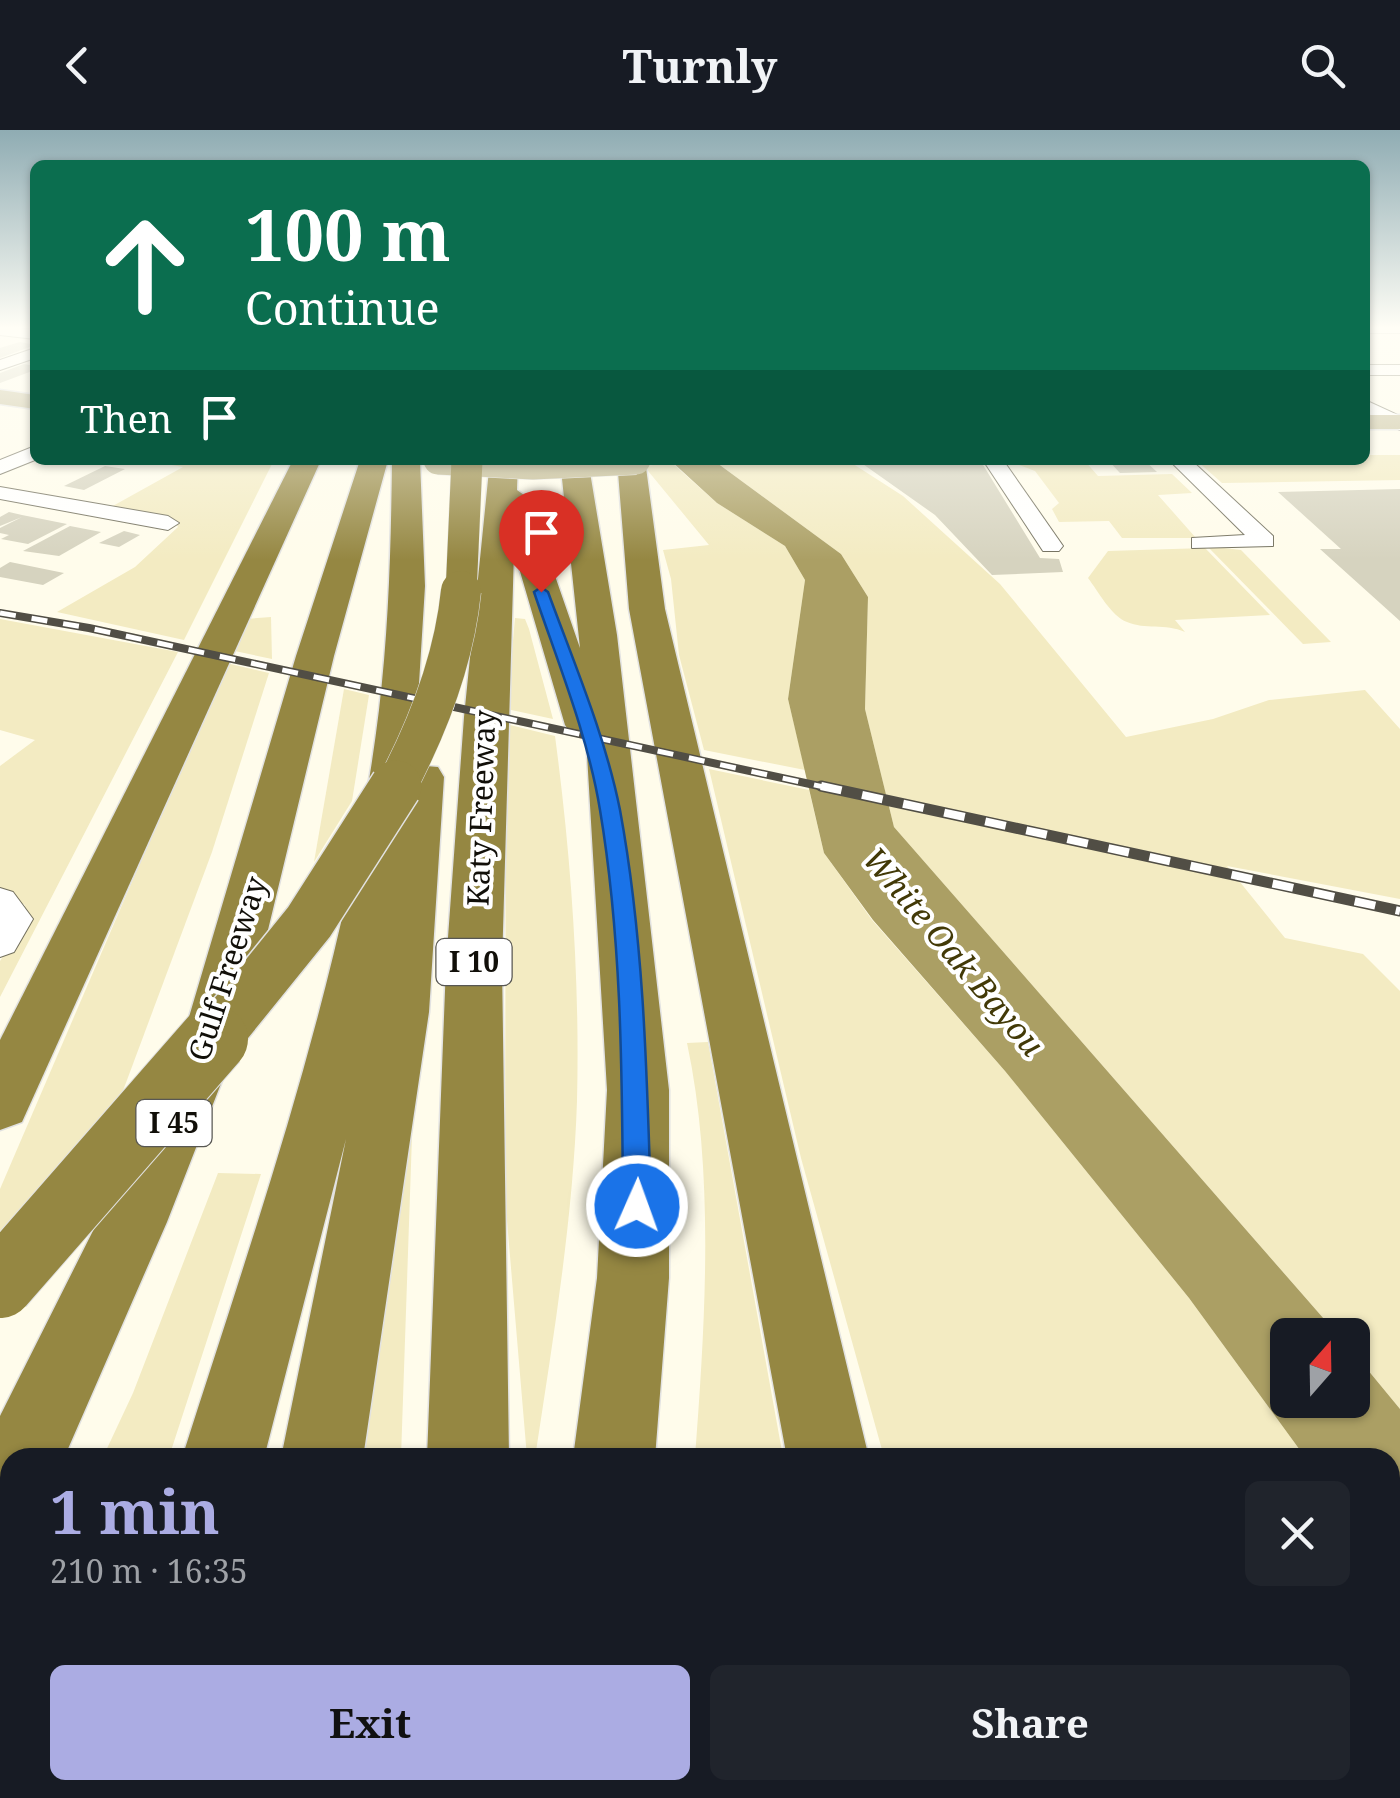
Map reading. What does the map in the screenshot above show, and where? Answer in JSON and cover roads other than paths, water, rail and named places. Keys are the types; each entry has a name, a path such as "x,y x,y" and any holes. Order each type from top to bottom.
{"highway":[{"path":"0,1103 305,465"},
{"path":"284,773 315,465"},
{"name":"Gulf Freeway","path":"27,1448 132,1222 218,1017 373,465"},
{"path":"227,1448 310,1156 367,913 401,663 410,530 406,465"},
{"path":"324,1448 400,1012 434,673 436,465"},
{"path":"0,1284 290,946 353,860 431,713 450,654 492,465"},
{"name":"Katy Freeway","path":"468,1448 474,965 492,465"},
{"path":"493,465 595,748 610,810"},
{"path":"585,465 583,517 598,635 610,810 634,1023 638,1170 633,1278 615,1448"},
{"path":"633,465 647,609 826,1448"},
{"path":"291,1448 383,1110"}],"main road":[{"path":"1370,422 1399,422"}],"street":[{"path":"1370,408 1399,422"},
{"path":"0,468 30,454"},
{"path":"996,465 1052,546"},
{"path":"1184,465 1265,541 1200,543"},
{"path":"0,493 168,523"}],"water":[{"name":"White Oak Bayou","path":"675,465 720,465 841,554 868,597 865,709 894,827 1323,1318 1270,1318 1270,1409 1189,1298 1005,1071 873,920 824,853 788,699 805,580 785,546 717,503"},
{"path":"1370,1373 1400,1409 1400,1448 1298,1448 1277,1418 1370,1418"}],"railway":[{"path":"0,613 89,628 833,789"},
{"path":"821,786 1400,911"}]}
